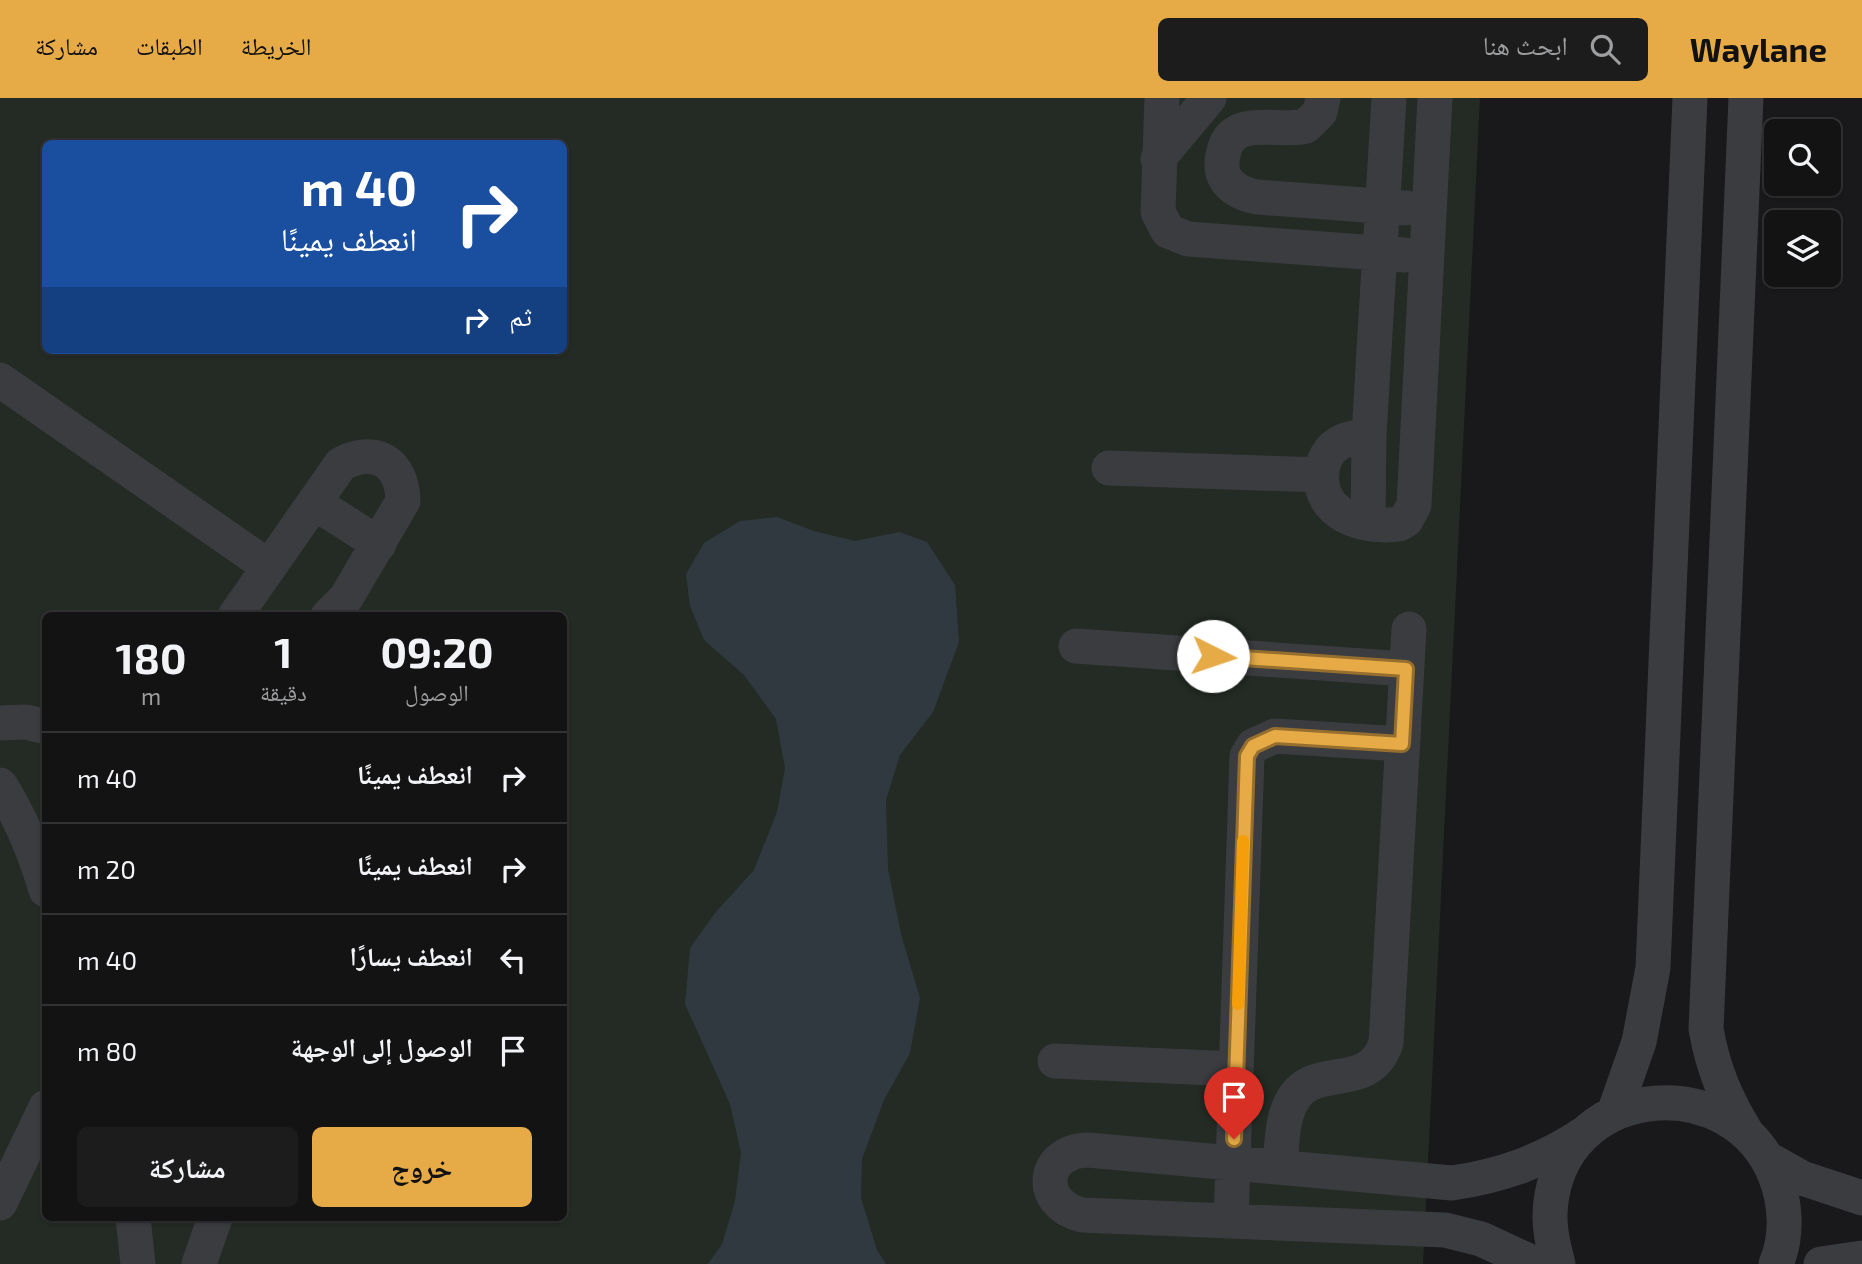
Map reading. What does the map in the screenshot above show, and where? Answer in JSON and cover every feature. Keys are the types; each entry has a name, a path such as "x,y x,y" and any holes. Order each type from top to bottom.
{"street":[{"path":"1162,98 1158,212 1168,231 1177,237 1428,257"},
{"path":"1158,159 1209,98"},
{"path":"1323,98 1320,112 1306,126 1246,128 1233,135 1225,146 1222,160 1223,174 1231,186 1243,194 1430,209"},
{"path":"1368,522 1369,435 1389,98"},
{"path":"1369,435 1337,444 1323,463 1321,475 1324,496 1329,506 1347,518 1399,524 1406,520 1414,505 1435,98"},
{"path":"1614,1114 1639,1042 1653,968 1690,98"},
{"path":"1746,98 1706,1029 1717,1077 1726,1100 1746,1132 1768,1159 1782,1192 1785,1227 1776,1264"},
{"path":"0,380 269,567"},
{"path":"238,612 341,464 355,457 371,456 385,461 397,471 403,485 403,501 346,598 332,612"},
{"path":"1109,468 1321,475"},
{"path":"315,503 379,544"},
{"path":"1280,1167 1287,1111 1297,1094 1312,1082 1331,1076 1363,1073 1382,1055 1386,1043 1409,629"},
{"path":"1076,646 1406,669"},
{"path":"0,723 26,722 42,726"},
{"path":"1231,1221 1247,756 1253,746 1275,736 1402,744"},
{"path":"0,785 17,811 42,876"},
{"path":"1055,1061 1236,1069"},
{"path":"1535,1264 1481,1239 1445,1230 1082,1215 1067,1211 1056,1201 1050,1186 1051,1171 1060,1158 1073,1150 1452,1183 1488,1178 1522,1167 1555,1153 1614,1114 1641,1104 1669,1101 1697,1105 1723,1115 1746,1132"},
{"path":"0,1203 42,1115"},
{"path":"1558,1264 1549,1230 1552,1194 1564,1162 1585,1133"},
{"path":"1768,1159 1802,1178 1862,1198"},
{"path":"133,1221 138,1264"},
{"path":"198,1263 214,1221"},
{"path":"1821,1264 1862,1258"}],"shaded area":[{"path":"0,98 1480,98 1423,1264 0,1264"},
{"path":"777,517 814,531 855,541 899,532 927,542 955,585 959,642 933,712 900,755 886,800 888,869 901,934 920,998 910,1053 884,1100 862,1159 861,1198 877,1250 886,1264 708,1264 722,1244 735,1201 741,1153 730,1104 685,1004 690,948 715,913 754,870 777,812 785,768 776,719 744,675 704,640 690,606 686,574 704,543 740,521"}],"slow traffic":[{"path":"1238,1004 1243,841"}],"route":[{"path":"1213,656 1406,669 1402,744 1275,736 1253,746 1247,756 1234,1139"}]}
